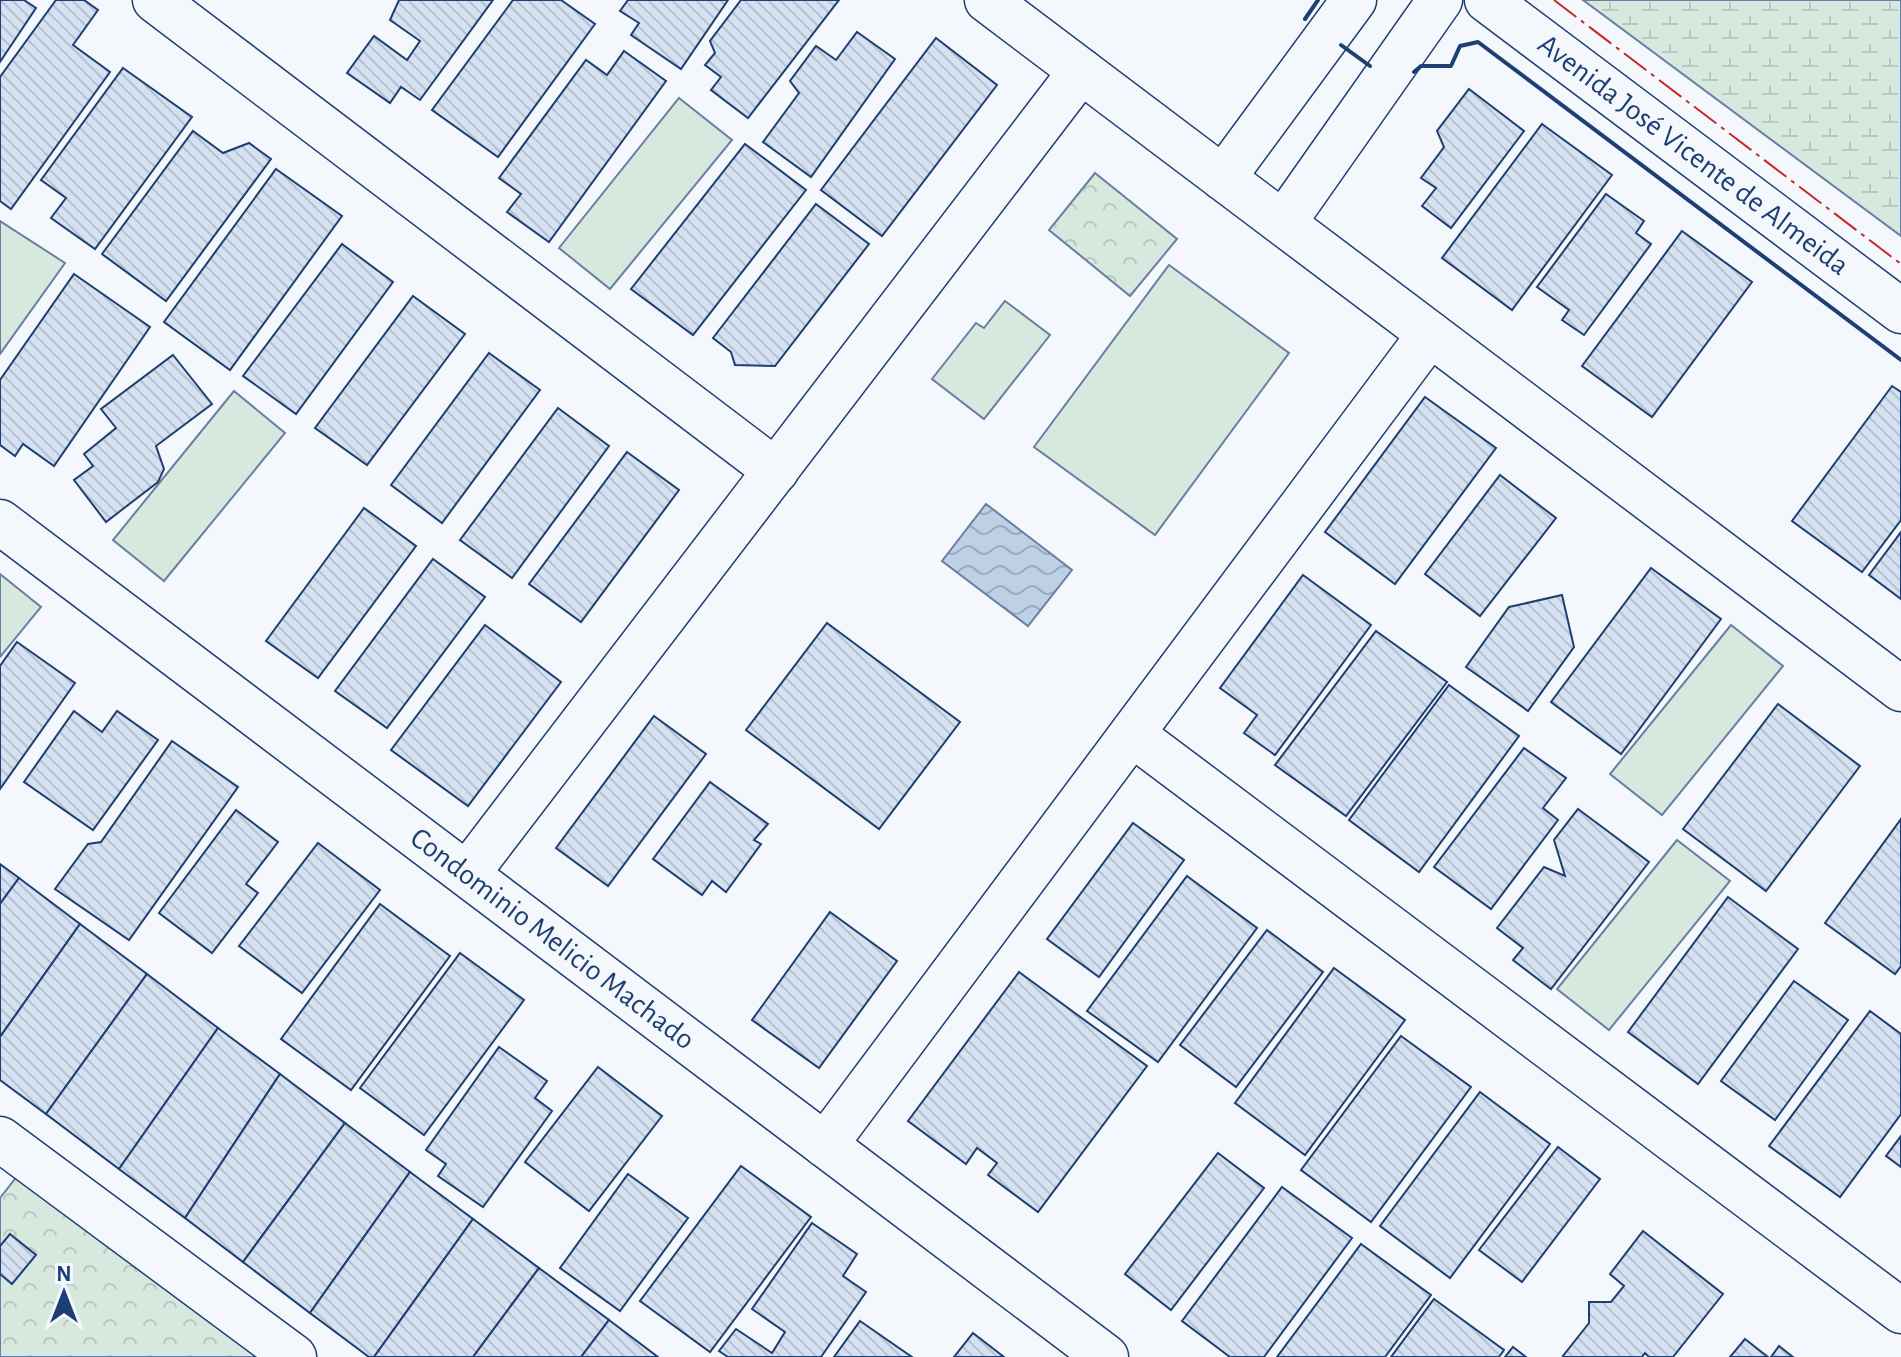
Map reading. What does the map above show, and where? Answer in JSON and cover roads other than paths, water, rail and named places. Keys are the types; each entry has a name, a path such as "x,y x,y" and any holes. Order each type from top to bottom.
{"street":[{"path":"155,0 776,471"},
{"path":"987,0 1901,689"},
{"path":"1223,178 1354,0"},
{"path":"1284,222 1440,0"},
{"name":"Avenida José Vicente de Almeida","path":"1487,0 1901,311"},
{"path":"467,874 1081,71"},
{"path":"825,1145 1430,334"},
{"name":"Condominio Melicio Machado","path":"0,522 1106,1357"},
{"path":"1132,734 1901,1311"},
{"path":"4,1150 294,1357"}],"water":[{"path":"986,504 1072,570 1028,626 942,561"}]}
